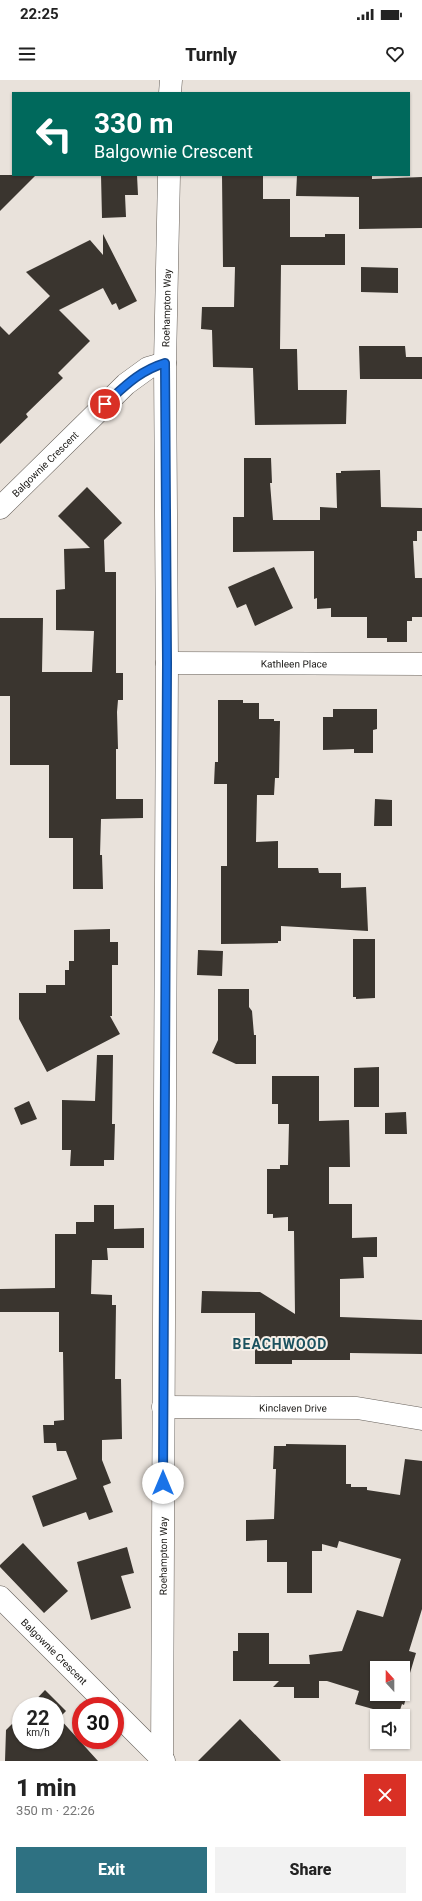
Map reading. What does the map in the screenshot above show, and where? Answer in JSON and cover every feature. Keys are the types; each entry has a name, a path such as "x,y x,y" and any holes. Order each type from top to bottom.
{"street":[{"path":"170,92 171,80"},
{"name":"Roehampton Way","path":"163,1760 167,663 165,363 169,176"},
{"name":"Balgownie Crescent","path":"0,508 126,384 148,368 165,363"},
{"name":"Kathleen Place","path":"167,663 422,664"},
{"name":"Kinclaven Drive","path":"164,1407 357,1408 422,1419"},
{"name":"Balgownie Crescent","path":"0,1597 101,1697"},
{"path":"124,1721 163,1760"}],"building":[{"path":"0,175 35,176 0,211"},
{"path":"101,176 137,176 138,195 125,195 126,217 102,218"},
{"path":"222,176 263,176 263,199 290,199 290,237 325,237 325,234 345,234 345,265 281,265 280,349 297,349 298,390 347,390 346,424 255,425 253,368 213,367 212,330 201,329 202,307 234,307 235,267 223,267"},
{"path":"297,176 372,176 372,179 422,177 422,228 359,229 359,197 296,196"},
{"path":"103,234 137,301 119,310 116,303 112,305 103,288 59,310 90,341 58,373 63,378 26,414 28,417 0,444 0,326 9,335 50,296 26,272 90,240 103,255"},
{"path":"361,267 398,268 398,293 361,292"},
{"path":"359,346 405,346 406,357 422,357 422,379 360,379"},
{"path":"244,458 271,458 272,483 270,483 273,520 320,520 320,507 337,508 336,473 341,473 341,471 380,470 381,507 422,508 422,531 417,531 417,541 413,541 415,578 422,578 422,617 412,617 412,621 407,621 407,642 387,642 387,638 367,638 367,617 331,617 331,608 317,609 317,598 314,599 314,551 233,552 233,517 244,517"},
{"path":"87,487 122,523 104,540 105,572 116,572 116,673 123,673 123,700 118,700 117,712 118,749 116,749 116,799 143,799 143,818 101,819 100,855 102,855 103,889 73,889 73,838 49,838 49,765 10,765 10,696 0,696 0,618 43,618 42,672 92,672 94,631 56,630 56,590 65,589 64,549 90,548 58,516"},
{"path":"274,567 293,608 255,626 246,604 237,608 228,587"},
{"path":"218,700 243,700 243,703 259,703 259,719 274,719 274,721 280,721 279,778 275,778 274,795 257,795 256,842 278,841 278,868 318,868 319,873 341,873 341,888 366,887 368,931 281,926 281,941 278,941 278,943 221,944 221,866 227,866 227,784 214,784 215,762 218,762"},
{"path":"333,709 377,709 377,729 373,730 373,753 354,753 354,749 323,750 323,717 333,717"},
{"path":"375,799 392,800 392,826 374,826"},
{"path":"110,929 110,942 118,942 118,965 112,965 112,1016 110,1016 120,1034 47,1072 19,1019 19,993 46,993 46,985 65,985 65,970 69,970 69,961 74,961 74,930"},
{"path":"353,939 375,939 375,998 356,999 356,997 353,997"},
{"path":"198,950 223,951 222,976 197,975"},
{"path":"218,989 249,989 249,1007 252,1011 254,1035 256,1035 256,1064 236,1064 212,1053 218,1040"},
{"path":"97,1055 113,1055 112,1124 115,1124 114,1160 104,1160 104,1166 70,1166 71,1150 62,1150 62,1100 95,1101"},
{"path":"379,1067 379,1107 354,1107 354,1068"},
{"path":"272,1076 319,1076 319,1121 349,1120 350,1167 329,1167 329,1204 352,1204 352,1238 377,1237 377,1257 363,1257 364,1278 340,1279 340,1317 422,1320 422,1354 350,1353 350,1360 292,1360 292,1364 255,1364 255,1313 201,1313 202,1291 260,1292 295,1314 294,1231 288,1231 288,1217 273,1218 273,1214 267,1214 267,1169 280,1169 280,1165 288,1165 289,1124 278,1124 278,1104 272,1104"},
{"path":"29,1101 37,1119 21,1125 14,1108"},
{"path":"406,1112 407,1134 385,1134 385,1113"},
{"path":"94,1205 114,1205 114,1229 144,1228 144,1248 107,1248 108,1260 92,1260 91,1294 112,1295 112,1305 116,1305 115,1379 121,1379 122,1439 102,1440 102,1460 111,1483 103,1486 113,1512 89,1520 86,1512 43,1527 32,1496 77,1479 66,1451 57,1451 56,1443 44,1443 43,1425 54,1425 54,1421 64,1420 63,1352 59,1352 59,1312 0,1312 0,1289 55,1288 55,1234 76,1234 76,1222 94,1222"},
{"path":"286,1444 346,1445 346,1484 351,1484 351,1487 367,1487 367,1490 400,1495 405,1459 422,1461 422,1609 409,1651 416,1653 410,1673 410,1661 370,1661 370,1701 405,1701 400,1709 373,1709 355,1704 359,1691 327,1681 319,1681 319,1698 294,1698 294,1687 273,1687 279,1681 233,1681 233,1651 238,1651 238,1633 269,1633 269,1664 310,1664 309,1655 342,1651 357,1610 383,1617 401,1559 339,1541 337,1548 322,1544 322,1551 312,1551 312,1593 287,1593 287,1562 267,1562 267,1540 246,1541 246,1520 274,1519 276,1469 273,1469 274,1446 286,1446"},
{"path":"23,1543 68,1591 44,1613 0,1567 0,1565"},
{"path":"127,1547 134,1573 121,1576 131,1608 91,1620 77,1562"},
{"path":"45,1690 52,1697 38,1697"},
{"path":"240,1719 281,1761 198,1761"},
{"path":"12,1724 12,1749 64,1749 64,1724 72,1732 72,1749 87,1749 98,1761 5,1761 6,1730"}],"district":[{"name":"BEACHWOOD","path":"280,1344"}],"route":[{"path":"105,404 126,384 148,368 165,363 167,663 163,1483"}]}
